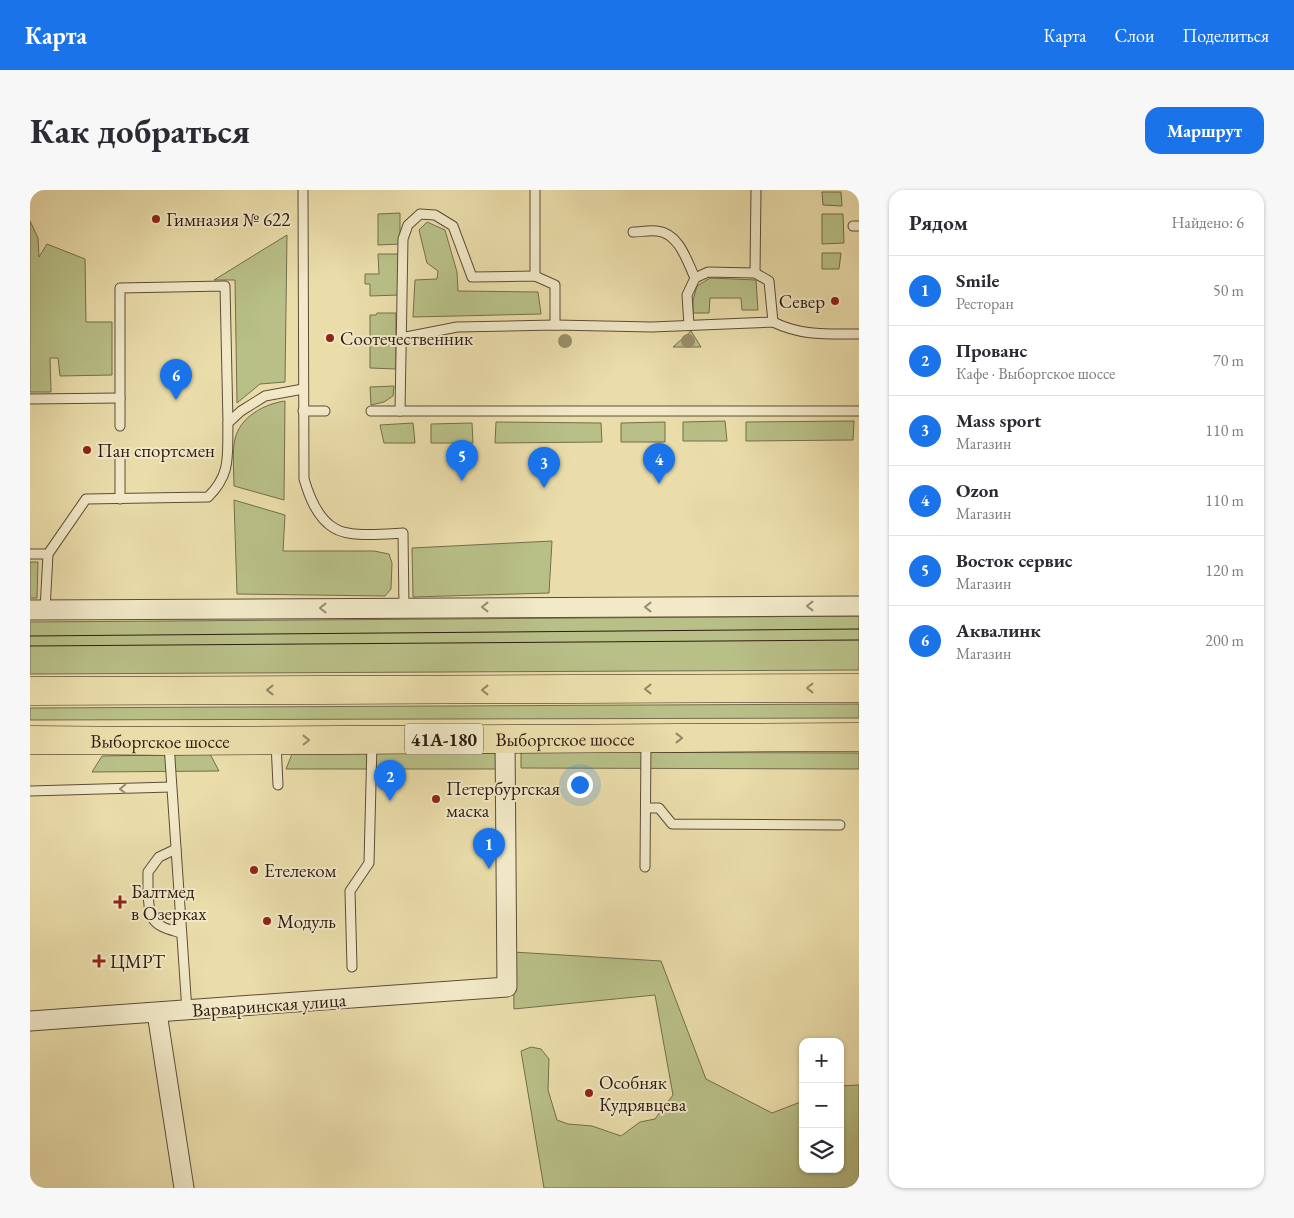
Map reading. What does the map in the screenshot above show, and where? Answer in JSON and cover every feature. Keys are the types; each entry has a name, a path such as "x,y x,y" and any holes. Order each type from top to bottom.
{"main road":[{"path":"30,691 859,688"},
{"name":"Выборгское шоссе","path":"30,740 168,742 504,738 859,737"}],"street":[{"path":"38,610 859,606"},
{"name":"Варваринская улица","path":"30,1021 507,987 504,738"},
{"path":"157,1013 184,1188"}],"lane":[{"path":"303,190 304,479 309,498 323,518 334,529 360,535 403,533 404,608"},
{"path":"535,276 536,190"},
{"path":"756,190 756,273"},
{"path":"400,411 403,239 408,225 420,214 435,215 453,226 472,276 535,276 556,285 555,326"},
{"path":"633,232 658,231 670,235 680,246 695,278"},
{"path":"689,325 687,295 695,278 708,272 756,273 769,281 773,322"},
{"path":"38,610 48,554 86,498 208,497 217,489 226,472 228,424 225,286 120,288 120,426"},
{"path":"401,338 458,327 652,327 773,322 788,329 814,334 859,334"},
{"path":"228,424 241,411 265,396 303,389"},
{"path":"30,399 120,398"},
{"path":"303,411 325,411"},
{"path":"371,411 859,411"},
{"path":"120,456 120,499"},
{"path":"30,554 48,554"},
{"path":"645,867 646,738"},
{"path":"276,740 278,785"},
{"path":"352,967 350,891 369,863 372,740"},
{"path":"168,742 187,1011"},
{"path":"30,791 171,787"},
{"path":"646,808 659,808 672,824 840,825"},
{"path":"176,849 159,857 148,872 150,911 153,919 162,927 181,934"}],"green space":[{"path":"822,192 841,192 842,206 823,205"},
{"path":"400,213 400,244 378,245 378,214"},
{"path":"822,214 843,214 844,243 822,244"},
{"path":"30,221 38,238 39,257 47,244 85,259 86,322 112,322 112,375 60,376 58,358 50,358 51,392 30,392"},
{"path":"427,222 445,230 457,272 458,291 538,292 541,314 413,317 415,280 437,279 438,271 427,263 419,230"},
{"path":"287,235 285,382 260,384 237,403 235,280 214,280"},
{"path":"822,253 841,253 839,269 822,269"},
{"path":"378,254 399,254 399,295 370,296 370,284 365,284 365,274 379,274"},
{"path":"710,278 756,280 758,310 742,310 741,298 710,298 709,313 693,313 693,300 697,286"},
{"path":"377,313 396,313 396,369 370,368 370,315 376,315"},
{"path":"691,331 701,347 673,347"},
{"path":"394,386 393,396 384,402 371,405 370,387"},
{"path":"285,401 284,500 234,486 235,439 242,424 247,418 261,409"},
{"path":"725,421 727,441 683,441 683,422"},
{"path":"854,421 853,440 746,441 746,422"},
{"path":"496,422 601,423 602,442 495,443"},
{"path":"665,422 665,442 621,442 621,423"},
{"path":"413,423 415,443 384,443 380,425"},
{"path":"472,423 473,443 431,443 431,424"},
{"path":"234,500 285,515 283,551 374,551 389,554 392,563 391,589 385,596 237,594"},
{"path":"552,541 549,593 413,597 412,548"},
{"path":"30,562 38,562 37,598 30,598"},
{"path":"859,616 859,670 30,674 30,622"},
{"path":"859,704 859,718 30,720 30,708"},
{"path":"521,752 859,753 859,769 521,768"},
{"path":"497,753 497,769 286,769 292,754"},
{"path":"210,754 219,771 92,772 102,756"},
{"path":"513,952 661,961 706,1079 772,1113 799,1103 799,1173 844,1173 844,1086 859,1085 859,1188 544,1188 521,1051 531,1047 541,1049 549,1059 548,1090 557,1120 568,1124 592,1126 621,1136 640,1122 655,1119 673,1095 655,995 514,1009"}],"tram line":[{"path":"30,636 859,629"},
{"path":"30,646 859,640"}],"place":[{"name":"Гимназия № 622","path":"156,219"},
{"name":"Север","path":"835,301"},
{"name":"Соотечественник","path":"330,338"},
{"name":"Аквалинк","path":"176,400"},
{"name":"Пан спортсмен","path":"87,450"},
{"name":"Восток сервис","path":"462,481"},
{"name":"Ozon","path":"659,484"},
{"name":"Mass sport","path":"544,488"},
{"name":"Петербургская маска","path":"436,799"},
{"name":"Прованс","path":"390,801"},
{"name":"Smile","path":"489,869"},
{"name":"Етелеком","path":"254,870"},
{"name":"Балтмед в Озерках","path":"120,902"},
{"name":"Модуль","path":"267,921"},
{"name":"ЦМРТ","path":"99,961"},
{"name":"Особняк Кудрявцева","path":"589,1093"}]}
